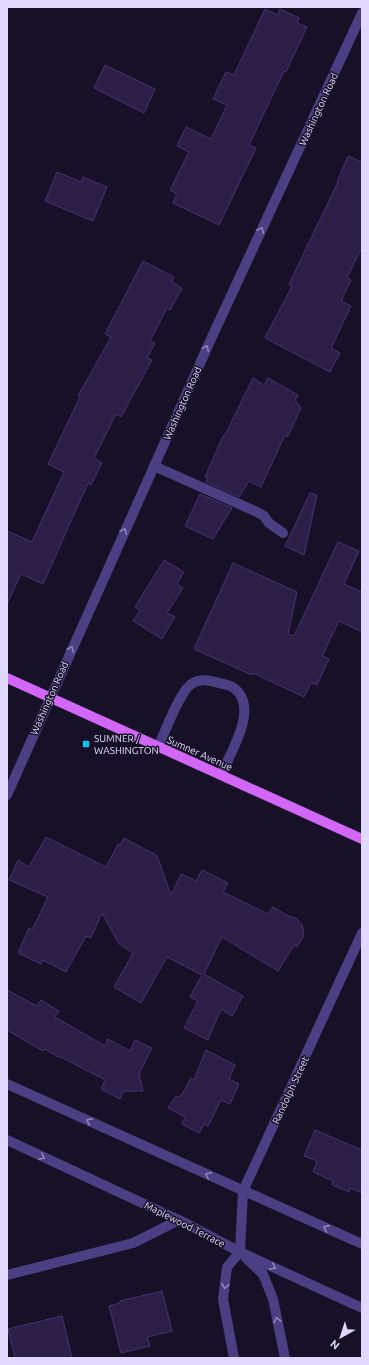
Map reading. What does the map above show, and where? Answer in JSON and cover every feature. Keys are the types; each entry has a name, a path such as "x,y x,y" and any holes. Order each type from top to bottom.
{"main road":[{"name":"Sumner Avenue","path":"7,678 362,839"}],"street":[{"name":"Washington Road","path":"7,795 49,698 211,339 362,13"},
{"path":"154,466 257,512 264,516 269,523 283,532"},
{"path":"158,747 184,692 191,684 209,680 234,688 242,699 245,709 243,725 221,775"},
{"name":"Randolph Street","path":"240,1252 243,1191 362,933"},
{"path":"7,1084 362,1244"},
{"name":"Maplewood Terrace","path":"7,1140 179,1220 240,1252 362,1308"},
{"path":"7,1275 133,1243 179,1220"},
{"path":"234,1358 223,1299 228,1268 240,1252 263,1274 273,1299 285,1358"}],"building":[{"path":"265,9 278,15 280,9 299,18 297,23 307,27 286,72 284,71 249,145 256,148 219,225 173,203 177,194 170,190 189,152 177,146 186,127 211,139 227,105 213,99 226,72 234,75"},
{"path":"105,65 155,89 144,113 94,88"},
{"path":"348,156 362,162 362,247 347,278 351,280 341,301 351,306 331,348 340,353 330,372 265,338 292,286 289,284 338,182"},
{"path":"57,172 81,182 83,177 107,187 93,221 45,201"},
{"path":"143,261 174,277 172,282 182,288 170,310 167,308 150,341 155,343 147,358 152,360 121,417 116,414 94,458 102,463 91,485 88,483 43,584 21,574 7,604 7,531 32,542 64,472 48,464 80,397 78,396 111,337 105,334"},
{"path":"253,378 264,385 268,378 298,395 295,400 301,408 288,436 284,437 261,487 249,481 239,497 206,482 208,478 205,477 223,436 224,437"},
{"path":"310,493 317,495 304,555 285,546"},
{"path":"200,494 232,508 213,539 185,526"},
{"path":"338,542 359,551 344,584 362,592 362,632 339,621 322,656 329,659 317,685 311,683 304,697 253,673 252,675 194,649 233,563 297,592 288,634 294,636"},
{"path":"164,560 184,572 177,584 183,588 167,613 175,617 162,639 133,621 140,610 135,607"},
{"path":"46,837 106,867 118,844 120,845 124,838 157,856 171,895 181,874 196,881 202,870 228,883 223,892 268,914 273,907 288,916 296,918 302,925 304,935 297,947 294,945 278,971 222,937 204,974 243,996 232,1016 221,1009 208,1040 184,1028 198,1001 190,997 202,975 167,957 141,1003 114,987 133,953 119,944 102,913 91,938 86,936 66,972 43,960 41,964 18,953 29,928 32,930 48,897 9,880 18,860 29,867"},
{"path":"7,990 37,1006 41,1000 59,1011 55,1017 105,1046 108,1039 130,1051 135,1040 152,1048 139,1074 143,1091 123,1091 120,1099 101,1089 105,1080 45,1049 43,1051 7,1030"},
{"path":"206,1050 235,1065 229,1079 239,1084 230,1104 221,1100 208,1126 204,1124 199,1133 182,1124 185,1117 168,1108 175,1097 181,1096 191,1078 194,1080"},
{"path":"315,1130 362,1150 362,1193 350,1188 349,1192 332,1185 333,1181 313,1172 317,1161 304,1156"},
{"path":"162,1291 172,1331 147,1337 150,1346 121,1353 109,1306 120,1303 120,1301"},
{"path":"62,1316 72,1358 15,1358 8,1329"}],"place":[{"name":"SUMNER / WASHINGTON","path":"86,744"}]}
